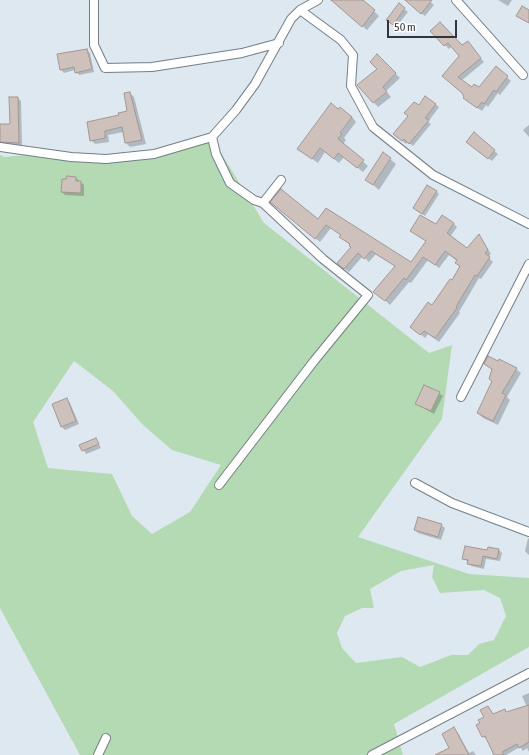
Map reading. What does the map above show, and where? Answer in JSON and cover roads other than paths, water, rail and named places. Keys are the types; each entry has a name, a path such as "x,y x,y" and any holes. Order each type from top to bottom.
{"street":[{"path":"94,0 94,45 105,68 152,67 242,53 279,43"},
{"path":"0,147 71,158 106,160 154,154 212,137 236,110 255,84 291,19 300,10 318,0"},
{"path":"456,0 523,75"},
{"path":"300,10 341,40 353,56 351,86 373,127 433,174 529,224"},
{"path":"212,137 216,154 230,183 254,200 263,203 323,259 368,295 314,361 219,485"},
{"path":"263,203 281,180"},
{"path":"461,397 529,264"},
{"path":"415,483 452,503 529,532"},
{"path":"372,755 529,673"},
{"path":"98,755 106,738"}]}
